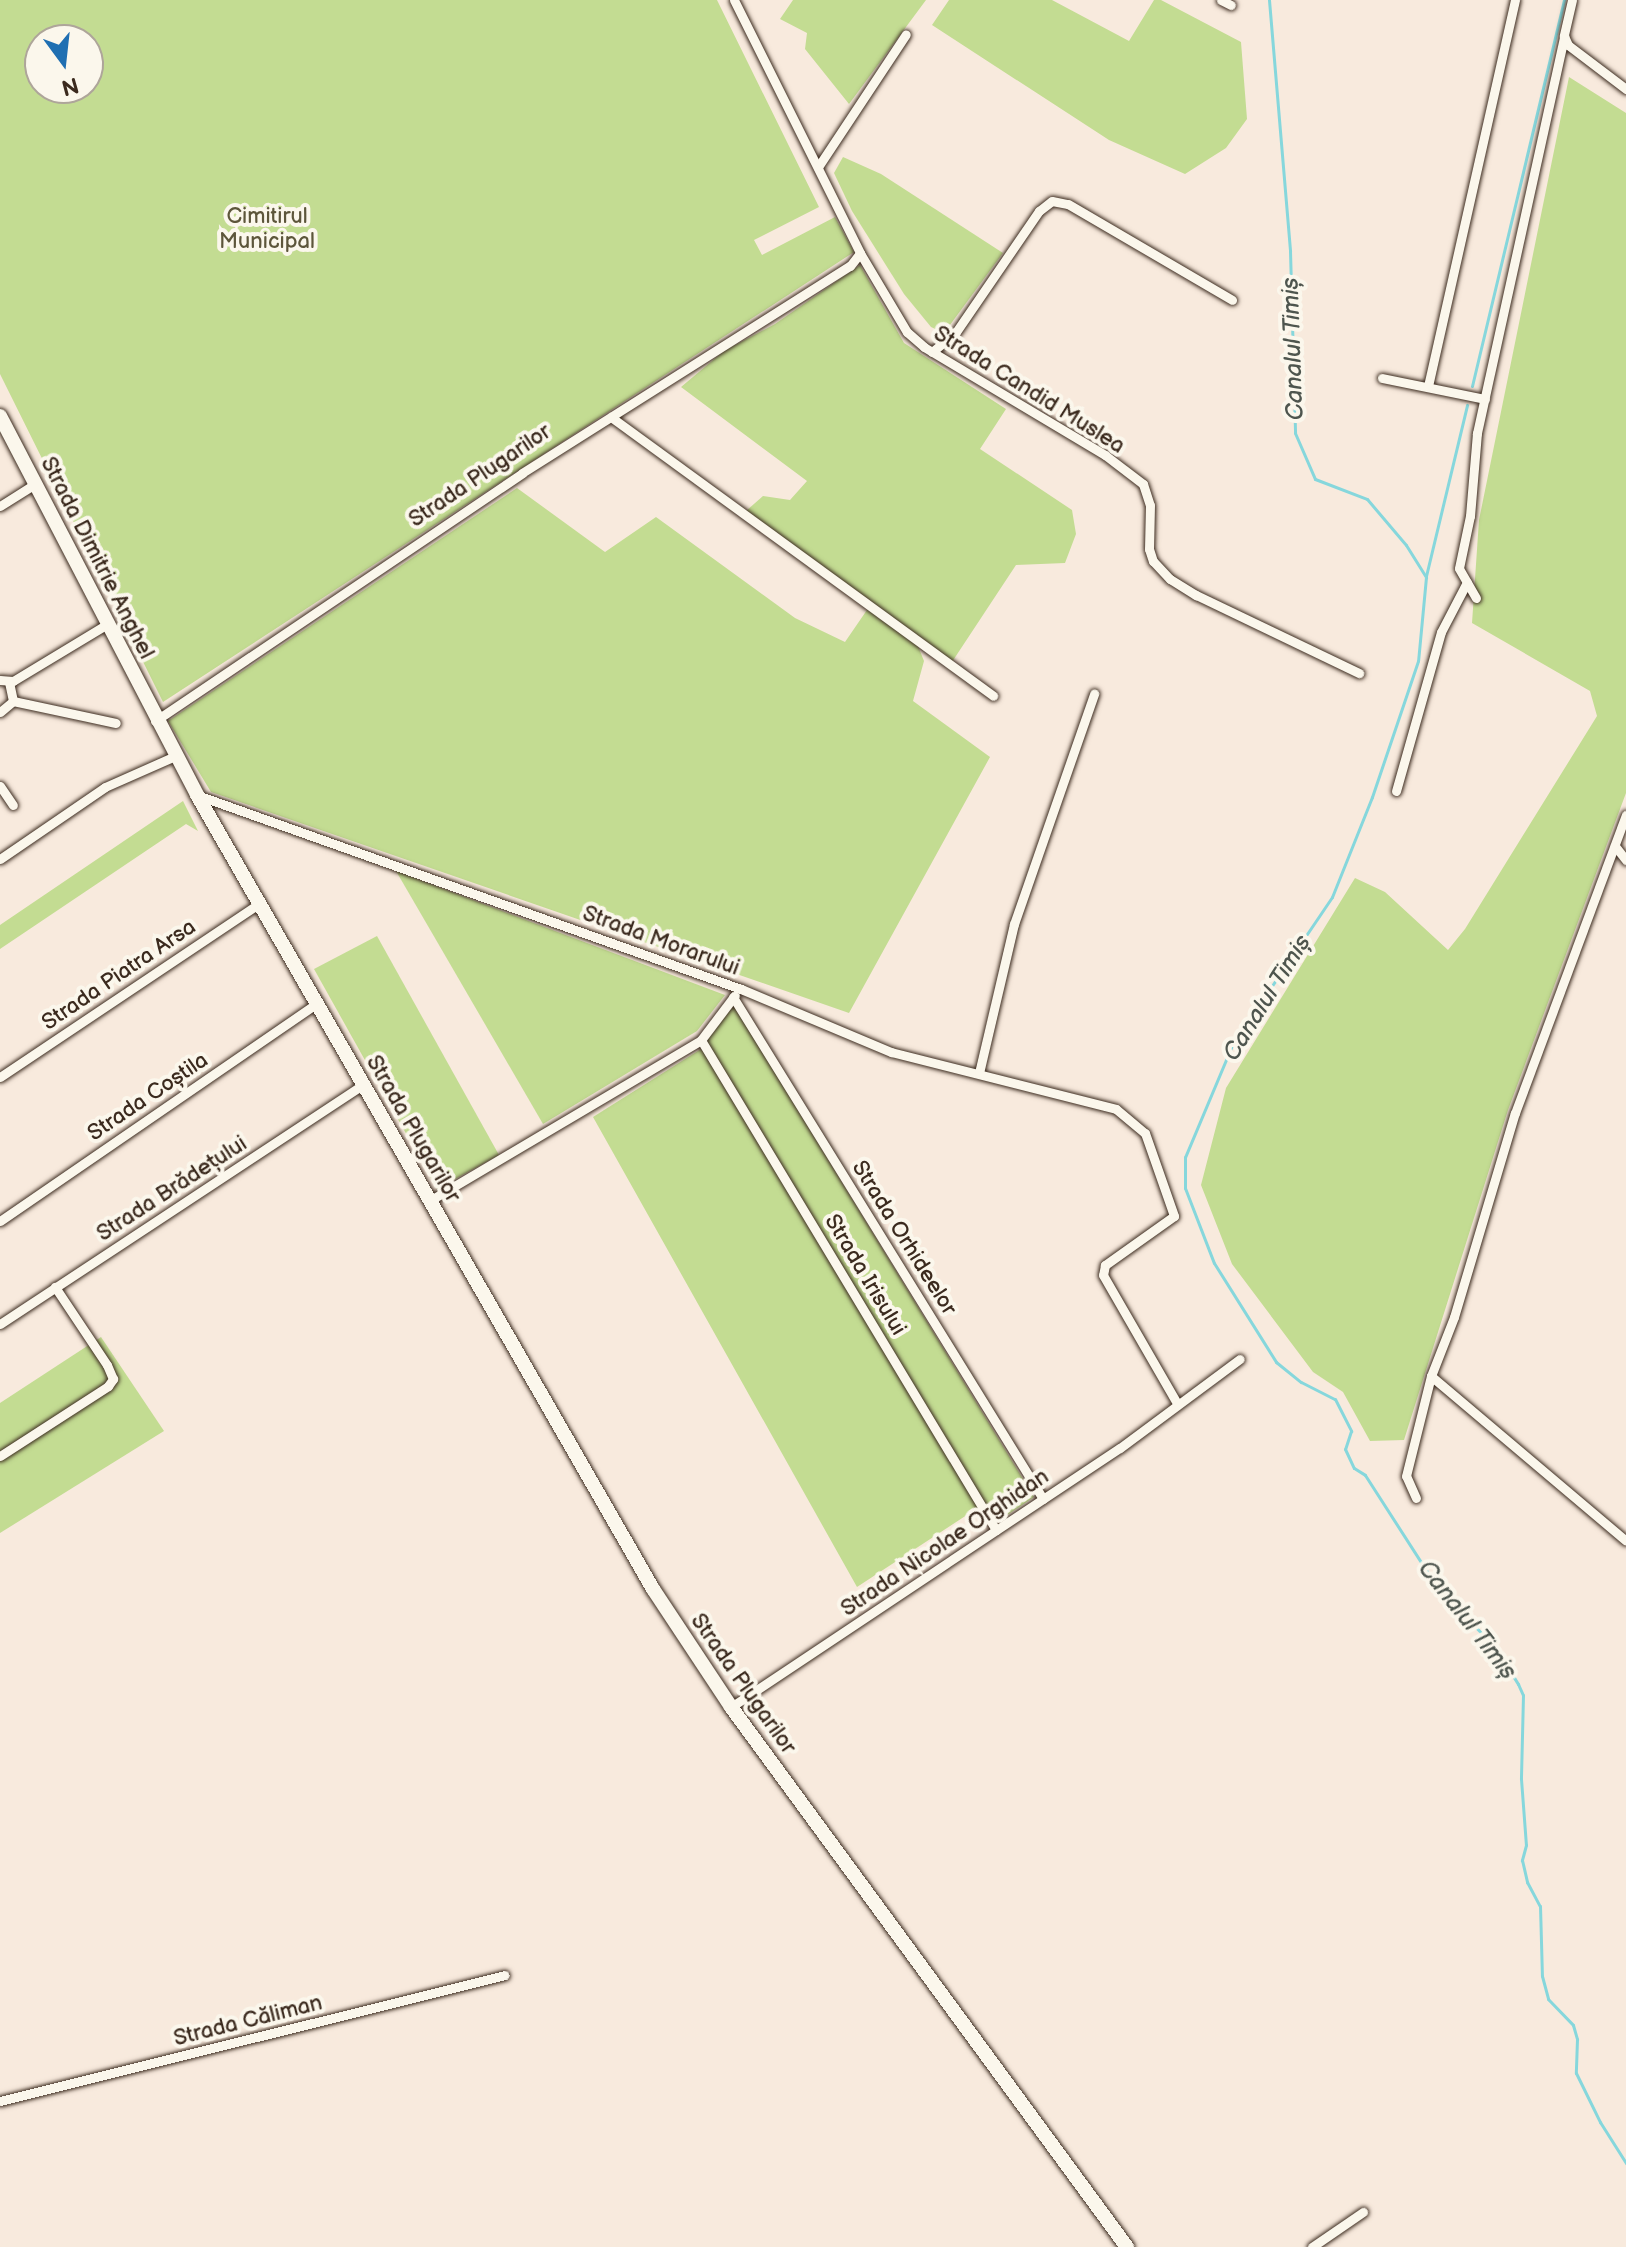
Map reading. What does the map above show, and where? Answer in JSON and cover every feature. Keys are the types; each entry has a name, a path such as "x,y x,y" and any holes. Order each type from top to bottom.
{"street":[{"name":"Strada Candid Muslea","path":"734,0 860,253 907,332 932,352 1105,455 1143,484 1150,505 1149,549 1153,561 1170,579 1196,595 1359,673"},
{"path":"1428,386 1515,0"},
{"path":"1476,598 1459,568 1470,516 1477,433 1572,0"},
{"path":"818,167 906,34"},
{"path":"1564,36 1574,52 1626,89"},
{"path":"932,352 956,332 1039,211 1052,201 1068,204 1232,300"},
{"name":"Strada Plugarilor","path":"860,253 850,266 611,417 155,721 621,1537 731,1707 1127,2247"},
{"path":"1382,378 1485,399"},
{"name":"Strada Dimitrie Anghel","path":"0,416 155,721"},
{"path":"611,417 993,696"},
{"path":"0,506 35,484"},
{"path":"1396,791 1441,632 1467,582"},
{"path":"13,701 4,681 106,625"},
{"path":"979,1073 1014,924 1094,694"},
{"path":"0,712 13,701"},
{"path":"13,701 116,723"},
{"path":"0,859 105,787 175,756"},
{"path":"0,786 13,805"},
{"name":"Strada Morarului","path":"197,795 891,1052 1116,1109 1145,1133 1174,1211 1170,1220 1105,1265 1105,1281 1177,1403"},
{"path":"1416,1498 1406,1476 1431,1376 1454,1317 1515,1113 1626,815"},
{"path":"1615,846 1626,860"},
{"name":"Strada Piatra Arsa","path":"0,1077 258,904"},
{"path":"429,1201 701,1040 737,993"},
{"name":"Strada Orhideelor","path":"737,993 1043,1499"},
{"name":"Strada Coștila","path":"0,1221 317,1003"},
{"name":"Strada Irisului","path":"701,1040 996,1530"},
{"name":"Strada Brădețului","path":"0,1324 363,1085"},
{"path":"0,1456 108,1386 113,1379 55,1287"},
{"name":"Strada Nicolae Orghidan","path":"731,1707 1043,1499 1240,1359"},
{"path":"1431,1376 1626,1541"},
{"name":"Strada Căliman","path":"0,2101 505,1975"},
{"path":"1312,2247 1363,2212"}],"green space":[{"name":"Cimitirul Municipal","path":"0,0 717,0 819,207 754,240 762,255 835,217 854,252 163,702 0,374"},
{"path":"793,0 926,0 849,104 805,49 807,33 780,19"},
{"path":"949,0 1052,0 1129,41 1154,0 1161,0 1241,42 1247,119 1226,148 1185,174 1109,140 932,25"},
{"path":"1569,77 1626,113 1626,793 1508,1110 1404,1440 1370,1441 1343,1392 1313,1372 1232,1264 1201,1185 1226,1088 1355,878 1385,892 1448,950 1465,929 1597,716 1590,691 1472,623 1479,520"},
{"path":"843,157 881,174 1003,253 944,333 931,327 904,294 852,211 834,173"},
{"path":"860,265 904,343 1006,409 980,449 1072,510 1076,534 1065,563 1016,565 950,665 918,646 924,661 913,701 990,757 849,1013 211,792 168,721 517,488 605,552 656,517 795,618 845,642 869,607 746,511 763,496 790,500 807,481 681,387 724,351 775,324"},
{"path":"183,801 198,831 186,824 0,949 0,925"},
{"path":"396,871 725,995 697,1031 543,1124"},
{"path":"377,936 499,1155 437,1189 314,969"},
{"path":"733,1004 1034,1497 997,1522 976,1509 857,1587 593,1117 701,1049"},
{"path":"101,1337 164,1431 0,1533 0,1403"}],"waterway":[{"name":"Canalul Timiș","path":"1269,0 1290,251 1295,433 1315,479 1367,499 1406,545 1426,577 1418,661 1372,797 1332,897 1233,1043 1185,1157 1185,1188 1214,1263 1276,1362 1301,1382 1335,1399 1351,1431 1345,1449 1354,1468 1365,1475 1437,1587 1495,1647 1523,1695 1521,1779 1526,1845 1522,1860 1527,1882 1540,1906 1542,1976 1548,1999 1573,2025 1577,2039 1576,2073 1600,2122 1626,2163"},
{"path":"1472,386 1564,0"},
{"path":"1426,576 1467,405"}]}
